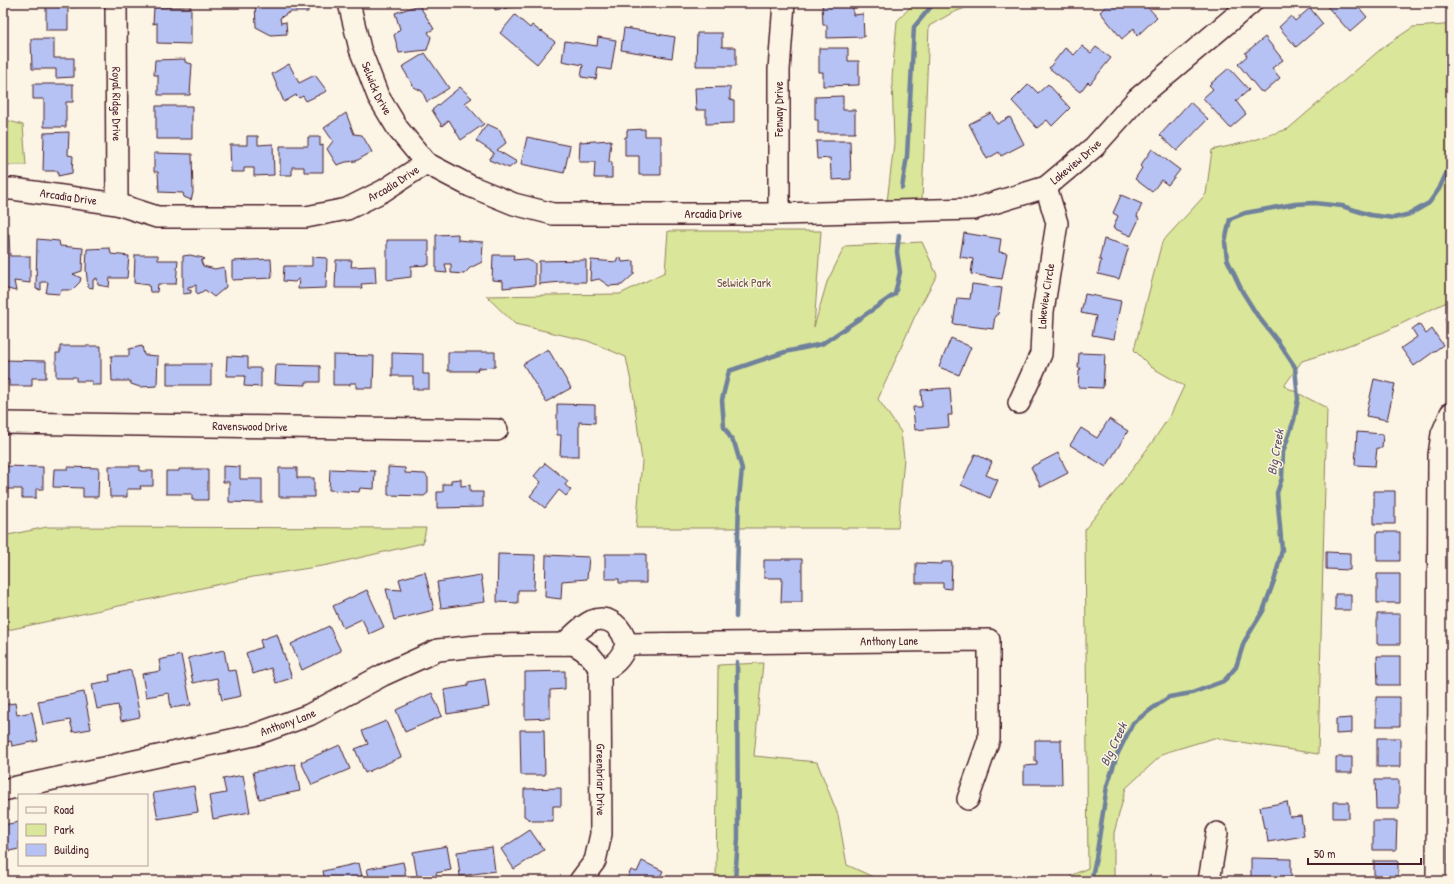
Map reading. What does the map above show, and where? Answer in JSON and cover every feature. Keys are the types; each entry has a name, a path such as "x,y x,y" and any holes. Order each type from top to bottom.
{"street":[{"name":"Royal Ridge Drive","path":"116,3 117,204"},
{"name":"Selwick Drive","path":"349,3 360,49 378,96 398,129 426,163"},
{"name":"Fenway Drive","path":"779,214 779,70 784,3"},
{"name":"Lakeview Drive","path":"779,214 974,209 1046,187 1094,146 1137,99 1251,3"},
{"name":"Arcadia Drive","path":"3,189 13,189 117,204 157,217 306,217 347,209 383,191 426,163 470,186 514,204 553,214 779,214"},
{"name":"Lakeview Circle","path":"1019,404 1041,354 1043,310 1057,223 1046,187"},
{"path":"1437,881 1445,650 1439,455 1442,434 1450,413"},
{"name":"Ravenswood Drive","path":"3,423 497,430"},
{"path":"564,644 581,628 592,621 604,619 616,624 624,635 626,644 624,651 619,660 611,667 600,672"},
{"name":"Anthony Lane","path":"626,644 989,640 989,740 968,799"},
{"name":"Anthony Lane","path":"3,790 254,735 309,715 383,675 438,650 488,645 573,644 584,650 598,664 600,672"},
{"name":"Greenbriar Drive","path":"580,881 595,861 601,834 600,672"},
{"path":"1209,881 1217,833"}],"green space":[{"path":"914,3 978,3 952,13 929,26 922,200 887,202 894,143 892,77 897,21"},
{"path":"1451,21 1451,300 1384,332 1302,361 1284,386 1327,408 1318,754 1214,738 1164,753 1126,788 1114,833 1114,876 1111,881 1068,881 1072,875 1088,868 1085,529 1119,487 1153,441 1171,414 1184,386 1151,367 1134,350 1162,242 1206,194 1212,150 1247,142 1288,129 1382,48 1413,27 1444,25"},
{"path":"3,119 23,125 26,165 3,165"},
{"name":"Selwick Park","path":"668,231 821,231 814,327 827,282 845,246 922,242 937,275 915,316 878,399 901,432 904,458 898,528 636,528 642,461 633,392 626,357 588,341 515,324 486,296 620,294 665,272"},
{"path":"47,527 426,528 423,543 328,565 253,577 3,631 3,536"},
{"path":"763,663 754,756 817,762 838,815 847,865 882,881 716,881 718,665"}],"building":[{"path":"46,3 74,3 74,7 68,7 68,30 46,30"},
{"path":"255,3 308,3 308,12 290,12 280,18 281,23 286,22 287,34 271,35 256,27"},
{"path":"493,3 518,3 518,6 495,10"},
{"path":"822,3 853,3 853,15 863,14 864,37 827,38 827,25 823,25"},
{"path":"1109,3 1123,3 1125,5 1126,3 1144,3 1157,17 1137,36 1134,28 1122,39 1100,12"},
{"path":"1324,3 1358,3 1356,4 1367,17 1350,32"},
{"path":"419,5 434,29 428,32 431,37 427,50 399,53 394,35 400,29 395,13"},
{"path":"154,7 191,7 191,44 157,43 157,23 153,24"},
{"path":"1310,8 1323,24 1296,47 1279,27 1291,16 1295,21"},
{"path":"515,15 530,28 532,25 555,42 537,64 500,33"},
{"path":"624,28 675,37 672,58 621,50"},
{"path":"697,33 722,33 722,47 736,47 736,66 696,66"},
{"path":"598,37 616,40 611,70 598,68 596,79 581,77 583,65 562,61 565,41 597,46"},
{"path":"1265,37 1283,60 1272,68 1280,78 1264,92 1260,91 1238,64 1247,56 1245,53"},
{"path":"31,39 54,39 54,58 74,58 74,77 56,78 56,69 32,69"},
{"path":"1082,46 1091,53 1096,47 1111,58 1090,84 1088,82 1080,92 1049,68 1065,48 1074,55"},
{"path":"819,48 848,48 848,61 859,61 859,85 823,86 823,72 819,72"},
{"path":"425,53 449,88 427,102 422,91 414,87 402,67"},
{"path":"185,59 185,62 192,64 190,95 158,95 158,75 154,75 155,60"},
{"path":"289,64 299,83 315,75 327,91 306,101 303,96 299,98 296,95 284,102 272,74"},
{"path":"1229,68 1249,90 1236,101 1246,114 1230,128 1203,98 1213,89 1209,85"},
{"path":"33,84 73,84 73,102 66,102 66,127 44,127 44,99 33,99"},
{"path":"1029,84 1038,93 1048,84 1070,108 1052,126 1047,120 1037,128 1012,101"},
{"path":"460,87 472,98 465,103 484,124 461,140 449,120 442,126 432,110"},
{"path":"730,87 730,100 734,101 734,123 706,124 706,110 696,110 695,88"},
{"path":"843,96 843,110 855,110 855,133 818,133 818,120 815,120 815,97"},
{"path":"1190,102 1208,119 1177,151 1160,135"},
{"path":"156,106 192,106 192,139 156,139"},
{"path":"346,113 354,134 362,135 372,152 356,161 337,165 327,149 333,141 324,128"},
{"path":"991,113 997,124 1010,117 1024,144 1001,156 999,152 987,159 969,124"},
{"path":"487,124 500,130 506,143 497,150 517,162 509,168 489,160 494,153 476,141"},
{"path":"645,129 645,136 661,136 661,175 639,175 639,156 625,156 625,137 627,137 627,130"},
{"path":"69,132 68,155 73,156 72,173 58,176 58,171 43,171 44,133"},
{"path":"247,136 258,136 258,145 273,144 274,175 254,176 254,168 244,168 244,172 231,172 230,145 247,145"},
{"path":"308,137 320,137 320,146 323,145 323,172 304,172 304,167 292,167 292,175 280,175 280,146 308,146"},
{"path":"527,137 570,146 564,173 521,164"},
{"path":"611,140 609,162 612,162 612,178 594,178 595,162 579,162 580,142"},
{"path":"816,141 850,141 851,179 832,180 830,158 817,159"},
{"path":"1152,149 1180,170 1168,185 1161,180 1152,192 1135,179 1142,168 1140,166"},
{"path":"154,153 192,154 193,193 191,200 184,197 183,193 159,192 158,172 154,172"},
{"path":"1121,195 1142,204 1137,216 1139,219 1131,236 1113,228 1118,216 1113,213"},
{"path":"3,233 9,234 10,256 30,256 30,283 14,281 16,291 3,288"},
{"path":"964,233 1001,239 999,252 1007,253 1002,279 971,274 973,259 960,257"},
{"path":"458,234 458,240 483,242 482,262 470,268 464,274 451,273 451,264 445,264 447,273 436,272 436,235"},
{"path":"37,239 59,241 60,246 83,248 82,271 73,274 81,278 80,282 72,290 62,290 59,294 46,293 48,282 41,282 41,290 36,289"},
{"path":"1104,239 1129,246 1119,279 1098,274 1101,260 1099,260"},
{"path":"387,240 429,240 429,265 411,266 411,277 387,280"},
{"path":"110,248 111,254 129,256 127,278 110,278 109,287 98,285 97,278 93,280 93,288 88,287 86,269 87,249"},
{"path":"135,255 158,255 158,260 178,260 176,284 158,284 157,292 150,292 149,285 134,283"},
{"path":"190,255 203,258 204,259 201,261 203,266 215,269 224,267 226,287 214,297 205,290 198,294 196,292 196,285 188,287 188,290 191,290 191,293 183,294 183,256"},
{"path":"493,255 514,255 513,260 525,259 535,263 535,285 503,288 503,281 492,280"},
{"path":"312,257 327,258 326,288 298,289 299,278 295,282 283,281 284,266 312,266"},
{"path":"617,258 621,258 622,262 634,261 634,274 622,285 609,286 599,279 590,281 591,260 617,262"},
{"path":"271,259 272,278 232,280 232,261"},
{"path":"336,260 352,260 351,267 375,266 376,283 361,284 362,288 335,288"},
{"path":"586,260 586,282 539,284 539,261"},
{"path":"972,284 1002,288 998,314 995,316 993,329 953,324 957,298 970,299"},
{"path":"1085,294 1121,301 1116,321 1117,323 1114,339 1092,335 1096,316 1081,313"},
{"path":"1451,317 1451,339 1450,339 1445,318"},
{"path":"1419,324 1426,334 1432,329 1443,345 1414,366 1401,348 1417,337 1412,329"},
{"path":"951,338 971,347 959,375 939,367"},
{"path":"60,346 101,346 101,385 92,385 92,381 76,381 76,377 56,377 56,353 60,353"},
{"path":"142,346 144,355 158,356 157,386 140,387 131,384 130,381 112,381 111,356 129,356 129,349"},
{"path":"548,349 571,388 546,402 523,364"},
{"path":"448,352 495,352 495,367 478,368 477,371 448,371"},
{"path":"392,353 423,354 423,374 429,374 429,389 413,389 413,376 392,376"},
{"path":"1079,353 1105,354 1103,388 1078,387 1079,371 1081,368 1078,368"},
{"path":"333,355 374,356 373,388 356,388 356,383 350,383 350,385 333,385"},
{"path":"227,356 248,357 248,368 261,368 261,387 244,386 245,376 226,376"},
{"path":"3,360 46,361 46,378 32,378 32,386 9,386 9,380 3,379"},
{"path":"167,364 211,364 211,385 167,385"},
{"path":"276,365 320,366 320,382 306,382 306,385 275,384"},
{"path":"1374,379 1395,384 1387,420 1366,416"},
{"path":"950,388 952,415 948,415 949,427 915,430 913,407 922,407 921,390"},
{"path":"557,404 595,405 595,423 579,422 579,456 560,456 561,435 557,435"},
{"path":"1109,419 1128,431 1106,467 1070,445 1081,428 1097,438"},
{"path":"1357,432 1383,434 1382,448 1377,448 1375,466 1355,465"},
{"path":"1058,453 1068,473 1041,487 1031,467"},
{"path":"975,454 992,462 986,475 998,480 990,498 961,485"},
{"path":"545,463 568,481 565,485 571,490 566,496 559,490 545,508 530,496 541,482 534,476"},
{"path":"3,466 43,467 43,489 36,489 36,498 22,498 22,489 3,489"},
{"path":"109,466 140,466 140,471 153,471 153,486 140,486 141,489 127,489 127,497 110,497"},
{"path":"223,466 240,467 240,479 262,479 262,503 229,502 229,482 223,482"},
{"path":"68,467 99,468 98,497 83,497 83,488 53,487 54,469 68,469"},
{"path":"388,467 405,468 405,473 425,474 428,478 428,493 424,496 388,495"},
{"path":"279,468 297,468 297,478 314,478 314,497 279,497"},
{"path":"179,469 208,469 208,500 192,500 192,494 166,494 166,471 179,471"},
{"path":"330,469 375,471 374,489 360,488 359,492 329,490"},
{"path":"461,479 461,486 470,485 470,492 483,492 483,507 437,508 437,492 443,492 443,484 451,484 451,480"},
{"path":"1374,491 1395,491 1395,524 1374,524"},
{"path":"1377,532 1400,532 1400,561 1377,561"},
{"path":"1326,552 1350,553 1350,570 1326,569"},
{"path":"498,554 535,555 534,590 518,590 518,603 497,602"},
{"path":"605,554 646,554 646,583 619,583 619,579 605,579"},
{"path":"546,555 589,557 587,579 562,581 561,599 545,597"},
{"path":"802,559 802,602 781,602 782,578 764,578 764,560"},
{"path":"942,562 952,562 951,589 943,588 943,583 916,583 916,563 942,564"},
{"path":"425,572 434,610 394,620 386,589 402,590 399,579"},
{"path":"1377,574 1400,574 1400,603 1377,603"},
{"path":"481,575 485,602 441,608 437,582"},
{"path":"367,590 384,627 369,634 362,619 343,628 333,606"},
{"path":"1335,594 1351,594 1351,610 1335,610"},
{"path":"1377,614 1400,614 1400,644 1377,644"},
{"path":"329,626 341,651 302,670 291,644"},
{"path":"277,634 292,678 276,683 271,668 253,674 246,653 262,647 260,640"},
{"path":"224,650 228,671 236,670 241,696 222,700 217,678 193,683 188,658"},
{"path":"181,655 191,705 171,708 169,693 146,697 142,674 161,671 159,660"},
{"path":"1377,656 1400,656 1400,685 1378,685"},
{"path":"131,670 140,717 121,721 118,705 97,709 92,684 110,681 109,675"},
{"path":"565,671 565,689 550,690 550,718 525,719 525,672"},
{"path":"485,679 489,707 447,714 444,690 468,686 468,682"},
{"path":"84,692 91,729 73,732 70,720 43,725 38,701"},
{"path":"432,693 442,716 405,732 396,710"},
{"path":"1376,697 1400,697 1400,726 1376,726"},
{"path":"15,703 17,715 32,712 38,741 12,746 11,741 3,743 3,705"},
{"path":"1352,718 1352,733 1336,734 1336,719"},
{"path":"386,721 401,757 365,773 355,749 368,744 362,731"},
{"path":"520,730 544,730 545,775 521,775"},
{"path":"1377,738 1400,738 1400,767 1377,767"},
{"path":"1035,740 1061,740 1062,784 1024,784 1024,766 1037,765 1037,761 1035,761"},
{"path":"340,745 350,769 312,785 301,762"},
{"path":"1336,757 1352,757 1352,773 1336,773"},
{"path":"295,764 300,791 259,799 253,772"},
{"path":"243,775 250,812 213,819 209,796 226,793 223,779"},
{"path":"1375,780 1399,780 1399,809 1376,809"},
{"path":"194,786 198,812 158,819 153,793"},
{"path":"561,788 561,806 553,806 553,821 532,821 524,816 524,789"},
{"path":"1287,802 1290,817 1301,816 1304,836 1268,842 1260,807"},
{"path":"1333,802 1349,802 1349,818 1333,818"},
{"path":"1373,821 1397,821 1396,850 1373,850"},
{"path":"18,822 18,849 9,851 3,825"},
{"path":"530,830 544,850 514,869 501,849"},
{"path":"447,846 451,870 436,873 438,881 418,881 413,852"},
{"path":"492,847 495,871 460,876 457,852"},
{"path":"1251,858 1291,859 1291,881 1251,881"},
{"path":"642,861 663,871 658,881 626,881 631,870 637,872"},
{"path":"1374,861 1398,861 1398,881 1374,881"},
{"path":"403,862 407,881 370,881 367,869"},
{"path":"359,863 363,881 325,881 323,871"}],"waterway":[{"path":"902,188 907,156 914,27 934,3"},
{"name":"Big Creek","path":"1091,881 1107,786 1117,755 1133,723 1169,697 1192,693 1224,681 1236,667 1244,642 1263,611 1275,578 1282,550 1277,493 1282,478 1283,452 1294,420 1298,399 1295,367 1279,343 1257,315 1242,291 1227,259 1225,242 1230,219 1245,213 1295,204 1314,203 1342,206 1370,215 1394,218 1410,214 1429,203 1439,189 1451,163"},
{"path":"736,617 739,498 742,469 735,445 724,427 722,400 729,371 785,352 822,344 895,294 900,272 897,252 899,235"},
{"path":"735,881 738,838 737,662"}]}
